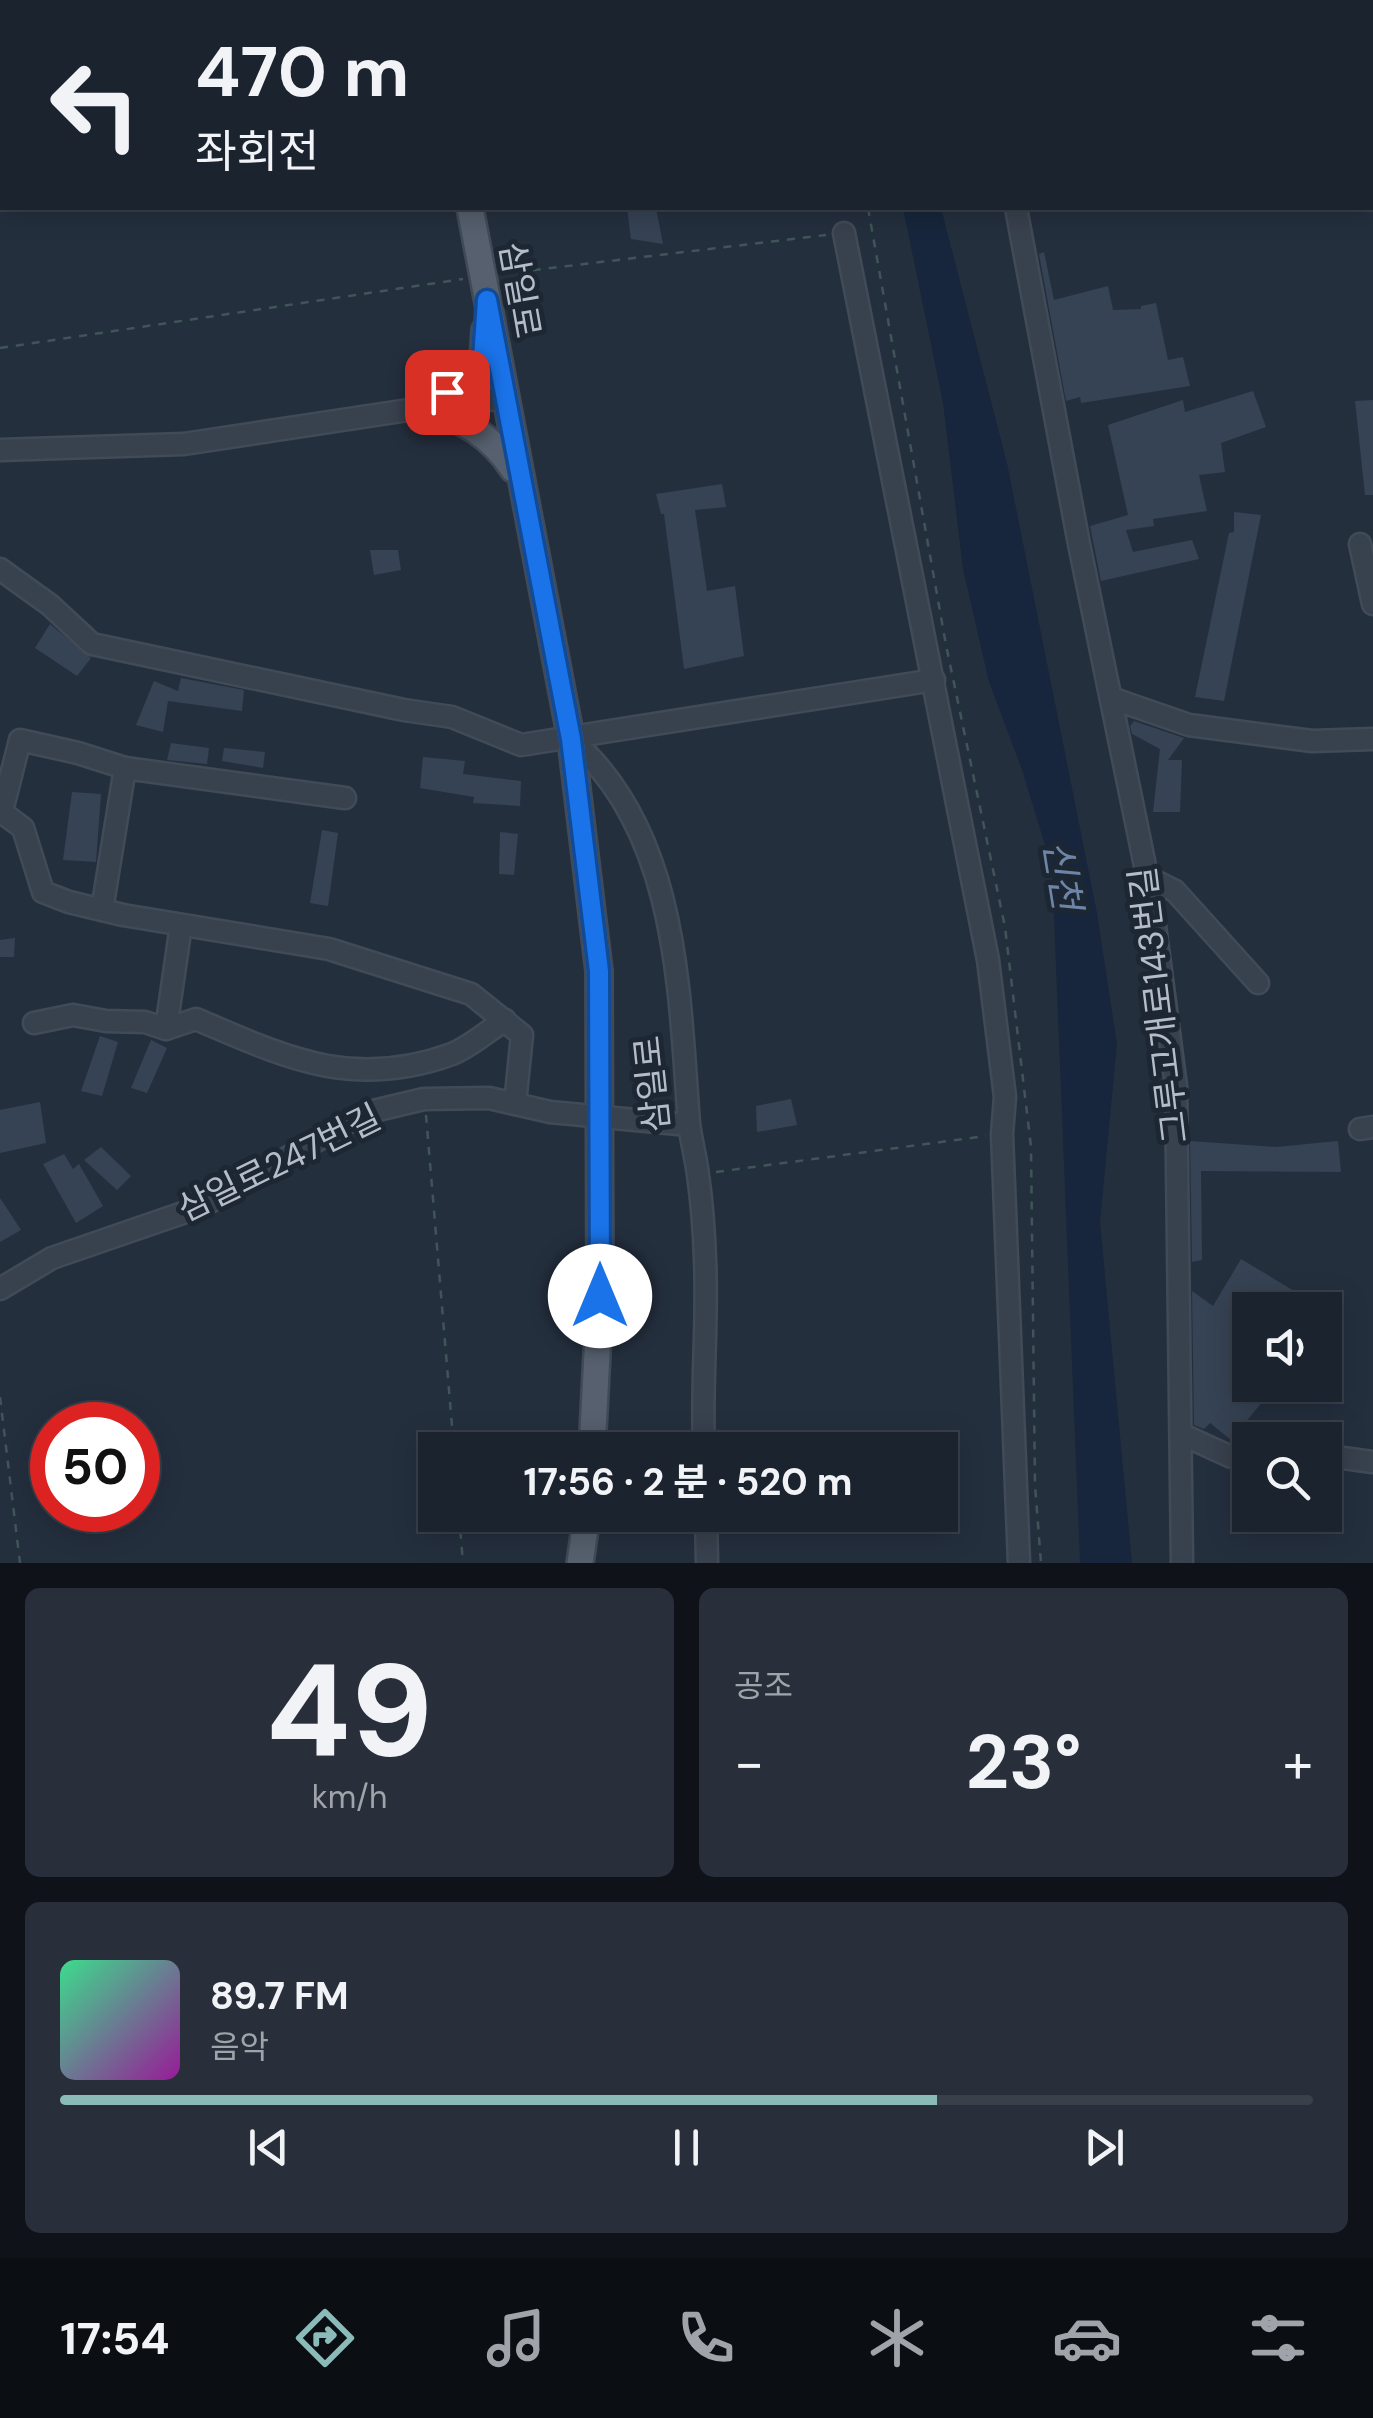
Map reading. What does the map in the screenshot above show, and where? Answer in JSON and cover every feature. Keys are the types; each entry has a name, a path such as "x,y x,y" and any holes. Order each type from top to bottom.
{"main road":[{"name":"삼일로","path":"470,210 571,739 599,971 600,1296 593,1432"},
{"path":"485,288 483,359 428,406 476,428 498,446 521,482"},
{"path":"580,1563 585,1532"}],"street":[{"name":"그루고개로143번길","path":"1016,210 1147,877 1176,1086 1182,1563"},
{"path":"844,233 988,960 1005,1097 1002,1134 1019,1563"},
{"path":"0,450 184,444 504,398"},
{"path":"1360,544 1373,604"},
{"path":"0,569 50,604 92,644 404,710 452,716 521,746 934,680"},
{"path":"1110,698 1189,725 1312,741 1373,739"},
{"name":"삼일로","path":"571,739 587,753 618,797 655,867 670,933 705,1258 704,1432"},
{"path":"345,798 221,778 125,768 20,740 1,811 23,828 43,892 102,910 329,950 471,994 522,1035 515,1104"},
{"path":"102,910 125,768"},
{"path":"1147,877 1175,891 1258,983"},
{"path":"166,1028 181,925"},
{"path":"34,1023 73,1015 145,1022 166,1028 196,1019 333,1070 375,1072 454,1053 504,1020"},
{"name":"삼일로247번길","path":"0,1288 52,1258 203,1206 365,1112 424,1099 490,1098 601,1117 690,1125"},
{"path":"1181,1434 1232,1457"},
{"path":"1342,1458 1373,1462"},
{"path":"706,1532 707,1563"}],"path":[{"path":"0,348 485,288 844,233"},
{"path":"424,1099 452,1432"},
{"path":"698,1174 1002,1134"},
{"path":"0,1397 20,1563"},
{"path":"460,1532 463,1563"}],"water":[{"name":"신천","path":"903,210 942,210 1007,463 1097,913 1117,1044 1100,1222 1132,1563 1080,1563 1052,868 1022,770 989,682 963,569 943,403"}],"building":[{"path":"627,210 656,210 663,244 631,239"},
{"path":"1044,252 1054,300 1108,286 1113,310 1141,309 1156,303 1168,360 1183,357 1190,386 1081,403 1080,397 1066,401 1039,254"},
{"path":"1253,391 1266,427 1221,443 1225,472 1199,475 1207,511 1153,519 1154,526 1126,530 1133,552 1192,540 1199,559 1101,581 1090,526 1128,515 1108,425 1183,400 1185,412"},
{"path":"1373,400 1373,495 1365,495 1355,401"},
{"path":"722,484 726,507 695,510 707,591 735,586 744,656 684,669 664,514 656,494"},
{"path":"1234,512 1261,515 1224,701 1195,697 1229,533 1234,532"},
{"path":"370,550 398,550 401,570 374,575"},
{"path":"50,624 91,658 77,676 35,648"},
{"path":"181,678 244,690 242,711 168,701 163,732 136,725 154,681 178,691"},
{"path":"1134,721 1184,738 1168,760 1182,760 1180,812 1153,812 1160,749 1132,734 1130,726"},
{"path":"171,743 209,748 207,764 167,760"},
{"path":"224,748 265,752 263,768 222,761"},
{"path":"423,757 465,761 463,774 521,781 520,806 473,803 474,797 420,788"},
{"path":"72,792 101,794 96,862 63,860"},
{"path":"322,830 338,833 328,906 310,903"},
{"path":"500,832 518,834 514,875 499,874"},
{"path":"15,938 14,957 0,957 0,940"},
{"path":"100,1036 118,1042 102,1096 81,1091"},
{"path":"151,1040 167,1048 147,1093 131,1088"},
{"path":"791,1099 797,1125 757,1132 756,1106"},
{"path":"40,1102 46,1143 0,1153 0,1110"},
{"path":"1190,1141 1276,1147 1338,1141 1341,1172 1201,1171 1202,1260 1192,1262"},
{"path":"101,1147 131,1176 117,1190 84,1160"},
{"path":"64,1154 73,1169 79,1164 103,1206 76,1223 43,1164"},
{"path":"0,1198 21,1230 0,1242"},
{"path":"1241,1259 1296,1292 1232,1292 1232,1402 1262,1402 1246,1422 1232,1422 1231,1440 1210,1423 1204,1429 1194,1425 1192,1291 1213,1306"}],"route":[{"path":"447,392 483,359 487,300 571,739 599,971 600,1296"}]}
